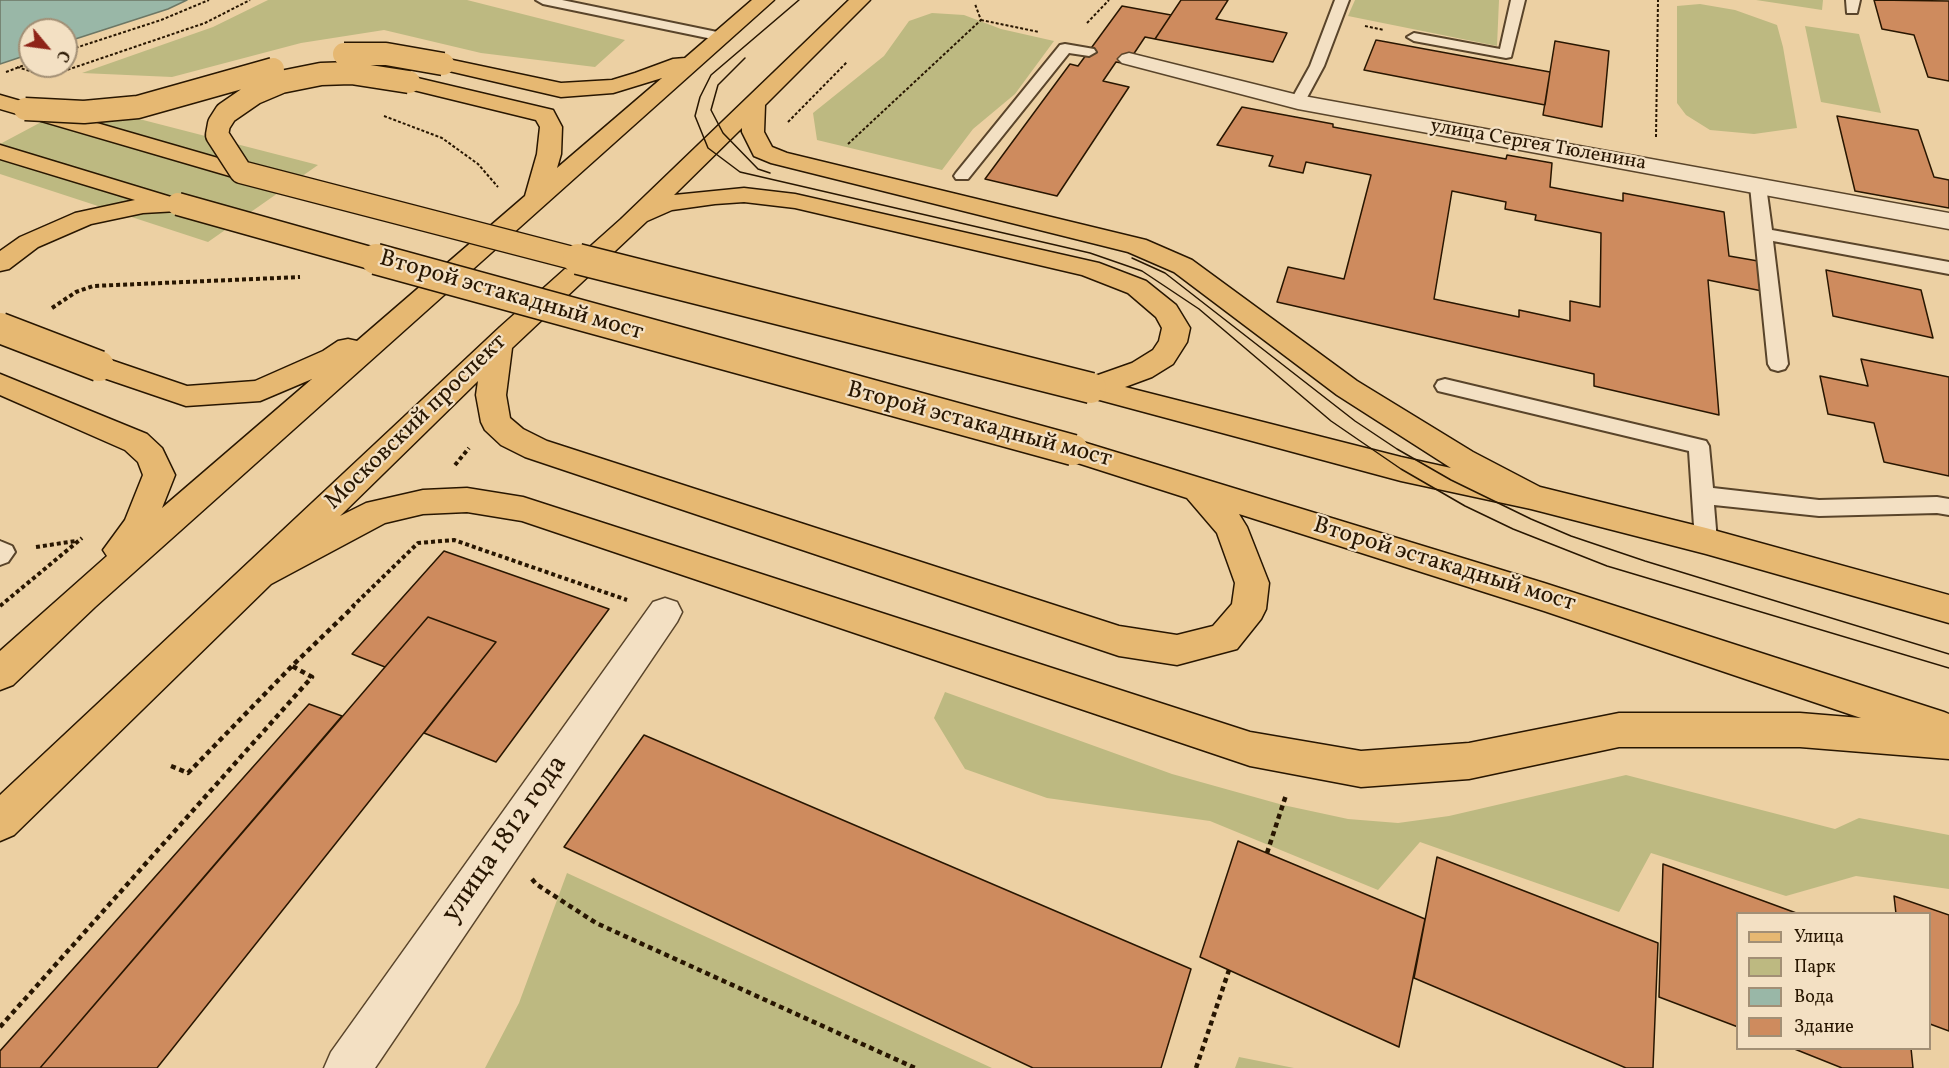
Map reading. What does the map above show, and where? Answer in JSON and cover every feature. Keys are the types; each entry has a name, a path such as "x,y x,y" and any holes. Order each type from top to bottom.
{"main road":[{"path":"0,674 83,597 764,0"},
{"name":"Московский проспект","path":"0,822 498,346 630,224 860,0"},
{"path":"25,109 84,112 138,107 300,62 353,53 394,55 561,90 583,89 613,86 643,78 714,44"},
{"path":"241,172 217,135 219,124 226,113 255,93 281,82 321,74 351,73 409,82 545,116 551,127 549,154 537,197"},
{"name":"Второй эстакадный мост","path":"0,102 241,172 802,317 1091,388 1401,470 1531,497 1706,541 1949,609"},
{"path":"754,102 753,132 762,151 779,159 1049,222 1137,246 1183,266 1347,388 1462,460 1531,497"},
{"name":"Второй эстакадный мост","path":"0,152 756,365 1073,450 1544,597 1949,731"},
{"path":"630,224 666,203 744,195 795,201 1090,269 1137,287 1166,311 1176,328 1173,342 1163,357 1142,370 1091,388"},
{"path":"0,263 29,242 84,218 143,206 178,204"},
{"path":"0,328 186,396 260,391 333,358 413,308"},
{"path":"498,346 491,395 496,422 512,437 536,449 1119,641 1177,650 1224,638 1249,609 1252,583 1231,527 1198,489"},
{"path":"0,384 136,442 151,456 159,476 139,526 83,597"},
{"path":"256,576 377,512 423,502 467,500 523,509 1250,749 1361,769 1469,761 1619,730 1800,730 1949,742"}],"street":[{"name":"улица Сергея Тюленина","path":"1130,59 1298,102 1949,221"},
{"name":"улица 1812 года","path":"347,1068 502,846 648,607"}],"lane":[{"path":"543,0 714,44"},
{"path":"1298,102 1317,66 1342,0"},
{"path":"1414,37 1506,54 1518,0"},
{"path":"962,176 1065,48 1089,52"},
{"path":"1758,186 1778,364"},
{"path":"1764,234 1949,268"},
{"path":"1445,386 1699,446 1706,541"},
{"path":"1703,495 1819,508 1937,505 1949,507"}],"path":[{"path":"78,47 161,20 209,0"},
{"path":"78,66 205,23 250,0"},
{"path":"1656,167 1658,0"},
{"path":"975,4 981,20"},
{"path":"981,20 1018,28"},
{"path":"845,147 981,20"},
{"path":"0,75 18,68"},
{"path":"380,114 441,138 478,164 498,188"},
{"path":"44,313 76,292 93,286 307,277"},
{"path":"171,765 188,773 292,666 418,543 454,540 648,607"},
{"path":"1,553 77,541"},
{"path":"0,1027 312,677 292,666"},
{"path":"1267,853 1286,794"},
{"path":"502,846 515,856 536,884 596,923 915,1068"},
{"path":"1196,1068 1229,969"}],"green space":[{"path":"268,0 467,0 625,40 595,67 481,53 384,30 301,43 172,77 82,73 213,27"},
{"path":"1355,0 1499,0 1497,46 1348,16"},
{"path":"1756,0 1823,0 1822,10"},
{"path":"1700,4 1735,10 1777,25 1797,128 1754,134 1710,130 1686,115 1677,103 1677,6"},
{"path":"932,13 964,15 1001,29 1054,41 1015,94 973,129 942,170 817,140 813,113 884,56 909,21"},
{"path":"1805,26 1859,34 1881,113 1821,102"},
{"path":"77,103 318,165 208,242 0,174 0,144"},
{"path":"945,692 1172,774 1283,805 1348,819 1398,823 1449,816 1626,775 1835,829 1859,818 1949,835 1949,889 1856,876 1786,896 1651,853 1619,912 1420,842 1378,890 1210,821 1047,798 965,769 934,718"},
{"path":"567,873 992,1068 485,1068 519,1003"},
{"path":"1239,1057 1294,1068 1235,1068"}],"water":[{"path":"0,0 187,0 168,9 78,38 78,18 18,18 18,58 0,64"}],"building":[{"path":"1181,0 1228,0 1216,19 1287,33 1273,62 1155,39"},
{"path":"1874,0 1949,1 1949,81 1928,77 1914,35 1882,29"},
{"path":"1122,6 1171,15 1155,39 1145,37 1127,64 1116,62 1103,81 1129,87 1057,196 985,179 1070,64 1078,66"},
{"path":"1376,40 1550,72 1545,105 1364,70"},
{"path":"1555,41 1609,51 1602,127 1543,115"},
{"path":"1242,107 1333,124 1333,127 1506,159 1507,155 1552,163 1550,187 1623,201 1623,193 1724,212 1729,256 1758,261 1762,291 1708,280 1719,415 1594,386 1594,374 1277,302 1288,267 1344,279 1371,175 1306,162 1303,173 1269,166 1273,156 1217,145","holes":["1452,191 1506,202 1505,209 1536,215 1535,220 1601,233 1600,307 1570,301 1570,321 1519,310 1519,317 1434,299"]},
{"path":"1837,116 1918,130 1934,177 1949,180 1949,208 1855,191"},
{"path":"1826,270 1921,290 1933,338 1833,316"},
{"path":"1861,359 1949,377 1949,476 1884,462 1874,423 1828,414 1820,376 1868,386"},
{"path":"444,551 609,609 496,762 424,733 496,642 428,617 385,667 352,654"},
{"path":"428,617 496,642 157,1068 40,1068"},
{"path":"309,704 342,716 40,1068 0,1068 0,1051"},
{"path":"644,735 1191,969 1161,1068 1033,1068 564,847"},
{"path":"1238,841 1425,919 1399,1047 1200,957"},
{"path":"1437,857 1658,943 1653,1068 1626,1068 1414,978"},
{"path":"1663,864 1794,912 1736,912 1736,1026 1659,997"},
{"path":"1894,896 1949,915 1949,1031 1931,1024 1931,912 1896,912"},
{"path":"1797,1050 1911,1050 1913,1068 1842,1068"}],"tram line":[{"path":"799,0 711,75 700,97 695,116 708,148 740,172 1090,253 1142,271 1199,309 1331,421 1401,469 1465,506 1513,529 1607,566 1949,668"},
{"path":"745,58 718,85 711,110 723,133 758,169 770,173"},
{"path":"1132,258 1165,273 1355,421 1397,449 1451,480 1531,519 1571,536 1645,561 1949,654"}]}
